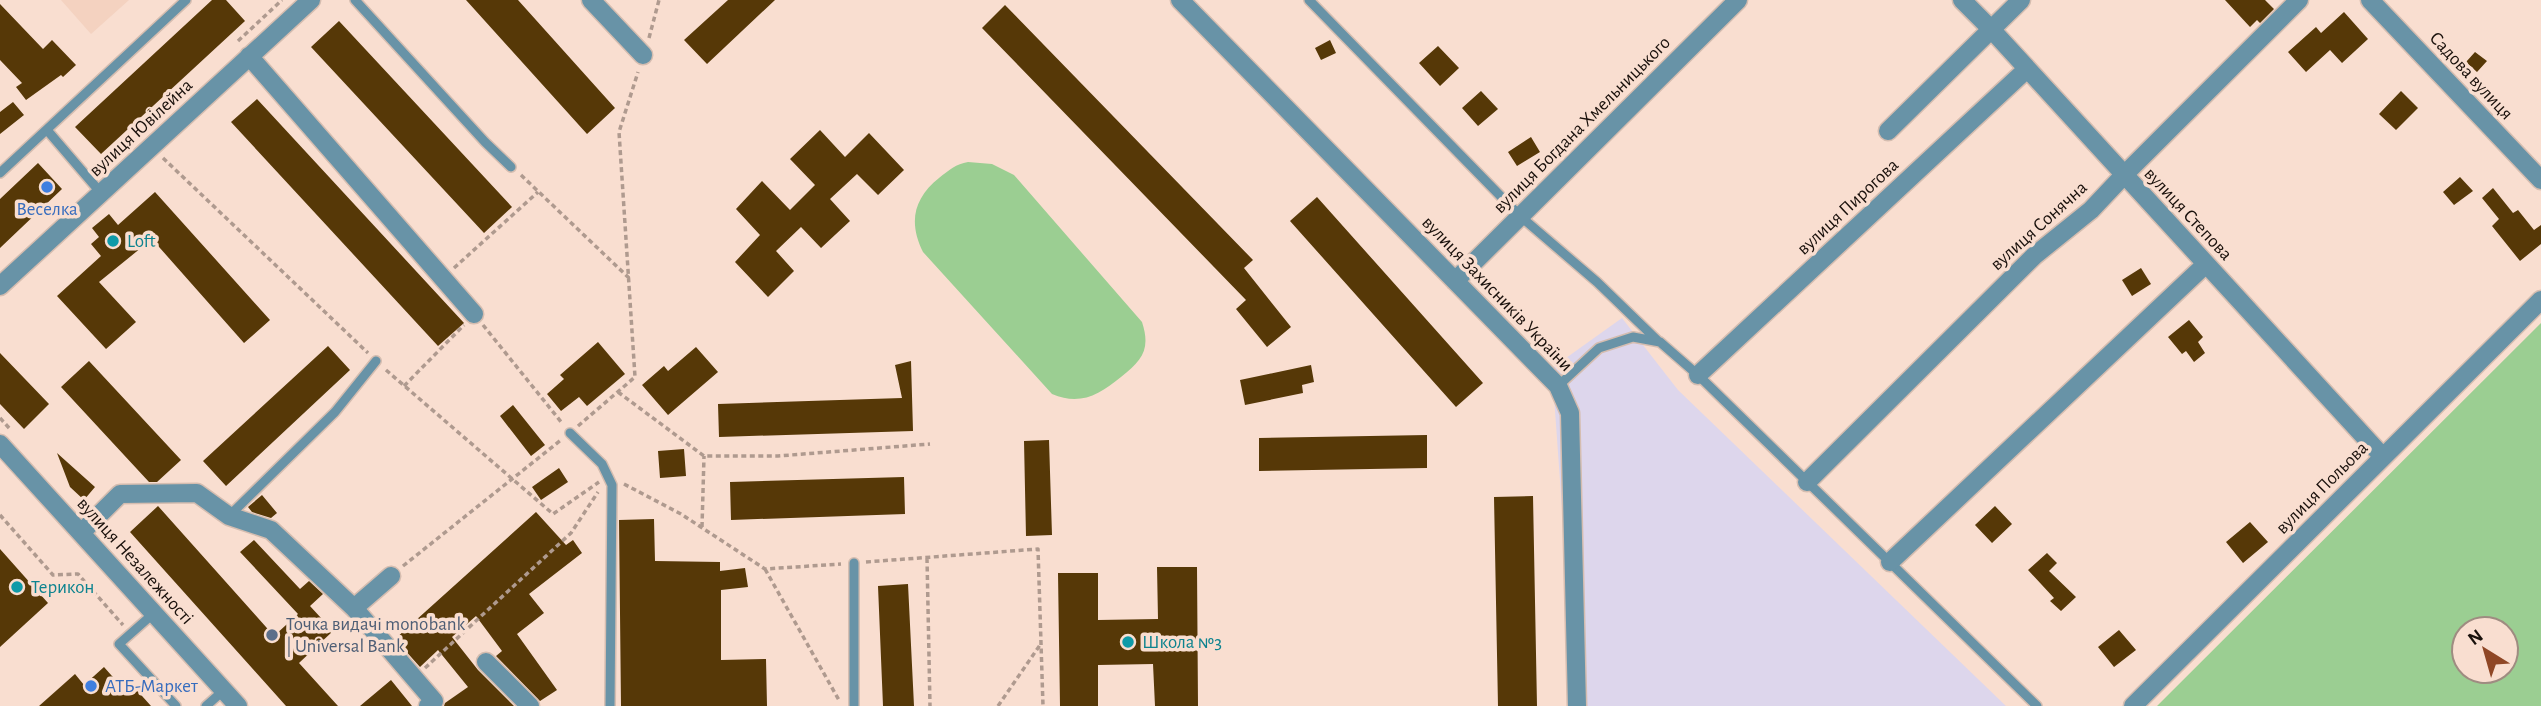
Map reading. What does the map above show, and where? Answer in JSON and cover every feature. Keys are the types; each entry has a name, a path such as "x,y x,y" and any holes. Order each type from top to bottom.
{"street":[{"name":"вулиця Ювілейна","path":"0,286 311,0"},
{"path":"591,0 643,55"},
{"name":"вулиця Захисників України","path":"1180,0 1558,386 1570,413 1577,706"},
{"name":"вулиця Степова","path":"1962,0 2383,457"},
{"path":"1888,131 2021,0"},
{"name":"вулиця Сонячна","path":"1807,482 2034,256 2091,210 2299,0"},
{"name":"Садова вулиця","path":"2370,0 2541,180"},
{"name":"вулиця Богдана Хмельницького","path":"1455,281 1728,3"},
{"path":"250,56 474,314"},
{"name":"вулиця Пирогова","path":"1698,375 2026,69"},
{"path":"1890,562 2206,264"},
{"name":"вулиця Польова","path":"2133,706 2541,300"},
{"name":"вулиця Незалежності","path":"0,444 239,706"},
{"path":"81,533 120,495 197,493 229,516 271,530 354,608 434,701 428,706"},
{"path":"354,608 391,576"},
{"path":"486,662 530,706"}],"lane":[{"path":"0,173 186,0"},
{"path":"355,0 511,167"},
{"path":"1309,0 1520,216 1698,375 2037,706"},
{"path":"47,130 102,193"},
{"path":"1558,386 1600,348 1633,337 1660,342"},
{"path":"229,516 335,412 376,361"},
{"path":"569,433 602,464 609,475 612,494 610,706"},
{"path":"854,562 854,706"},
{"path":"154,613 119,644 176,706"},
{"path":"206,706 224,690"}],"path":[{"path":"391,576 635,377 619,132 657,15 659,0"},
{"path":"511,167 629,278"},
{"path":"443,279 538,192"},
{"path":"404,386 474,314 569,433"},
{"path":"618,392 704,456 778,456 930,444"},
{"path":"702,528 704,456"},
{"path":"415,678 570,533 609,475 702,528 765,569 843,706"},
{"path":"0,514 53,575 78,574 124,626 119,644"},
{"path":"765,569 1038,549 1043,706"},
{"path":"927,557 930,706"},
{"path":"998,706 1041,644"}],"shaded area":[{"path":"61,0 129,0 91,34"},
{"path":"1622,318 1678,390 2006,706 1576,706 1552,368"}],"green space":[{"path":"968,162 992,164 1014,175 1142,322 1145,332 1143,354 1128,371 1105,389 1080,399 1052,394 923,252 915,221 919,202 939,178 956,166"},
{"path":"2541,323 2541,706 2157,706"}],"building":[{"path":"212,0 226,0 245,21 101,154 75,127"},
{"path":"466,0 518,0 615,108 587,134"},
{"path":"728,0 775,0 707,64 684,40"},
{"path":"2225,0 2265,0 2274,9 2260,23 2257,20 2250,27"},
{"path":"0,4 43,49 52,40 76,65 63,77 61,75 26,100 16,87 22,83 0,60"},
{"path":"1005,5 1253,260 1244,268 1291,327 1267,347 1236,309 1246,300 982,28"},
{"path":"2344,12 2368,39 2342,63 2330,50 2306,72 2288,52 2316,27 2321,33"},
{"path":"339,21 512,207 484,233 311,47"},
{"path":"1330,40 1336,53 1321,60 1315,48"},
{"path":"1438,46 1459,68 1440,86 1419,63"},
{"path":"2475,52 2487,61 2477,72 2466,62"},
{"path":"1481,91 1498,109 1478,126 1462,108"},
{"path":"2401,91 2418,108 2396,130 2379,114"},
{"path":"257,99 464,323 438,346 231,122"},
{"path":"13,102 24,115 0,134 0,112"},
{"path":"820,130 845,157 869,133 904,170 878,195 857,174 830,199 850,221 821,248 801,227 776,251 794,271 768,297 735,262 760,235 736,209 762,181 790,210 815,185 790,159"},
{"path":"1531,137 1540,152 1517,166 1508,152"},
{"path":"38,163 62,189 0,248 0,199"},
{"path":"2460,177 2473,191 2454,205 2443,192"},
{"path":"2493,188 2513,213 2518,210 2534,230 2541,225 2541,244 2520,261 2492,226 2499,219 2482,198"},
{"path":"155,192 270,320 244,343 152,239 99,282 136,322 106,349 57,296 101,256 91,244 99,237 92,228 109,214 118,225"},
{"path":"1317,197 1483,383 1456,407 1290,221"},
{"path":"2141,268 2151,284 2132,296 2122,280"},
{"path":"2189,320 2203,337 2198,342 2205,353 2194,362 2186,351 2182,354 2168,337"},
{"path":"598,342 625,374 587,406 579,397 561,411 547,394 564,379 560,375"},
{"path":"328,346 350,370 226,486 203,461"},
{"path":"696,347 718,372 668,415 642,385 664,366 668,371"},
{"path":"0,353 49,404 24,429 0,404"},
{"path":"89,361 181,460 157,482 149,482 61,387"},
{"path":"911,361 913,431 719,437 718,404 902,398 895,365"},
{"path":"1311,365 1314,382 1302,385 1303,393 1245,405 1240,380"},
{"path":"513,405 545,445 531,456 500,416"},
{"path":"1427,435 1427,468 1259,471 1259,438"},
{"path":"1049,440 1052,535 1026,536 1024,441"},
{"path":"684,449 686,476 660,478 658,451"},
{"path":"57,453 95,487 84,500 70,487"},
{"path":"559,468 568,482 541,500 532,487"},
{"path":"904,477 905,514 731,520 730,482"},
{"path":"262,495 277,513 271,518 252,512 248,507"},
{"path":"1533,496 1537,706 1498,706 1494,497"},
{"path":"158,506 274,636 298,614 240,552 254,540 300,589 309,581 323,594 310,606 333,631 299,663 338,706 286,706 130,532"},
{"path":"1995,506 2012,524 1992,543 1975,525"},
{"path":"536,512 566,545 573,540 582,553 529,594 544,613 517,634 557,690 540,701 496,656 502,651 476,616 452,637 478,670 514,706 444,706 468,687 438,650 420,667 395,639"},
{"path":"654,519 655,561 720,562 720,571 745,568 748,587 721,590 721,660 766,659 767,706 621,706 619,520"},
{"path":"2250,522 2268,542 2243,563 2226,542"},
{"name":"Терикон","path":"0,549 48,603 0,647"},
{"path":"2047,553 2057,563 2049,571 2076,597 2061,611 2050,601 2054,598 2028,570"},
{"name":"Школа №3","path":"1157,567 1197,567 1198,706 1155,706 1153,664 1098,665 1098,706 1060,706 1058,573 1098,573 1098,620 1158,619"},
{"path":"908,584 914,706 883,706 878,586"},
{"path":"2119,630 2136,650 2114,667 2098,647"},
{"name":"АТБ-Маркет","path":"104,667 127,693 134,687 151,706 39,706 75,674 84,685"},
{"path":"391,680 412,706 360,706"}],"place":[{"name":"Веселка","path":"47,187"},
{"name":"Loft","path":"113,241"},
{"name":"Терикон","path":"17,587"},
{"name":"Точка видачі monobank | Universal Bank","path":"272,635"},
{"name":"Школа №3","path":"1128,642"},
{"name":"АТБ-Маркет","path":"91,686"}]}
